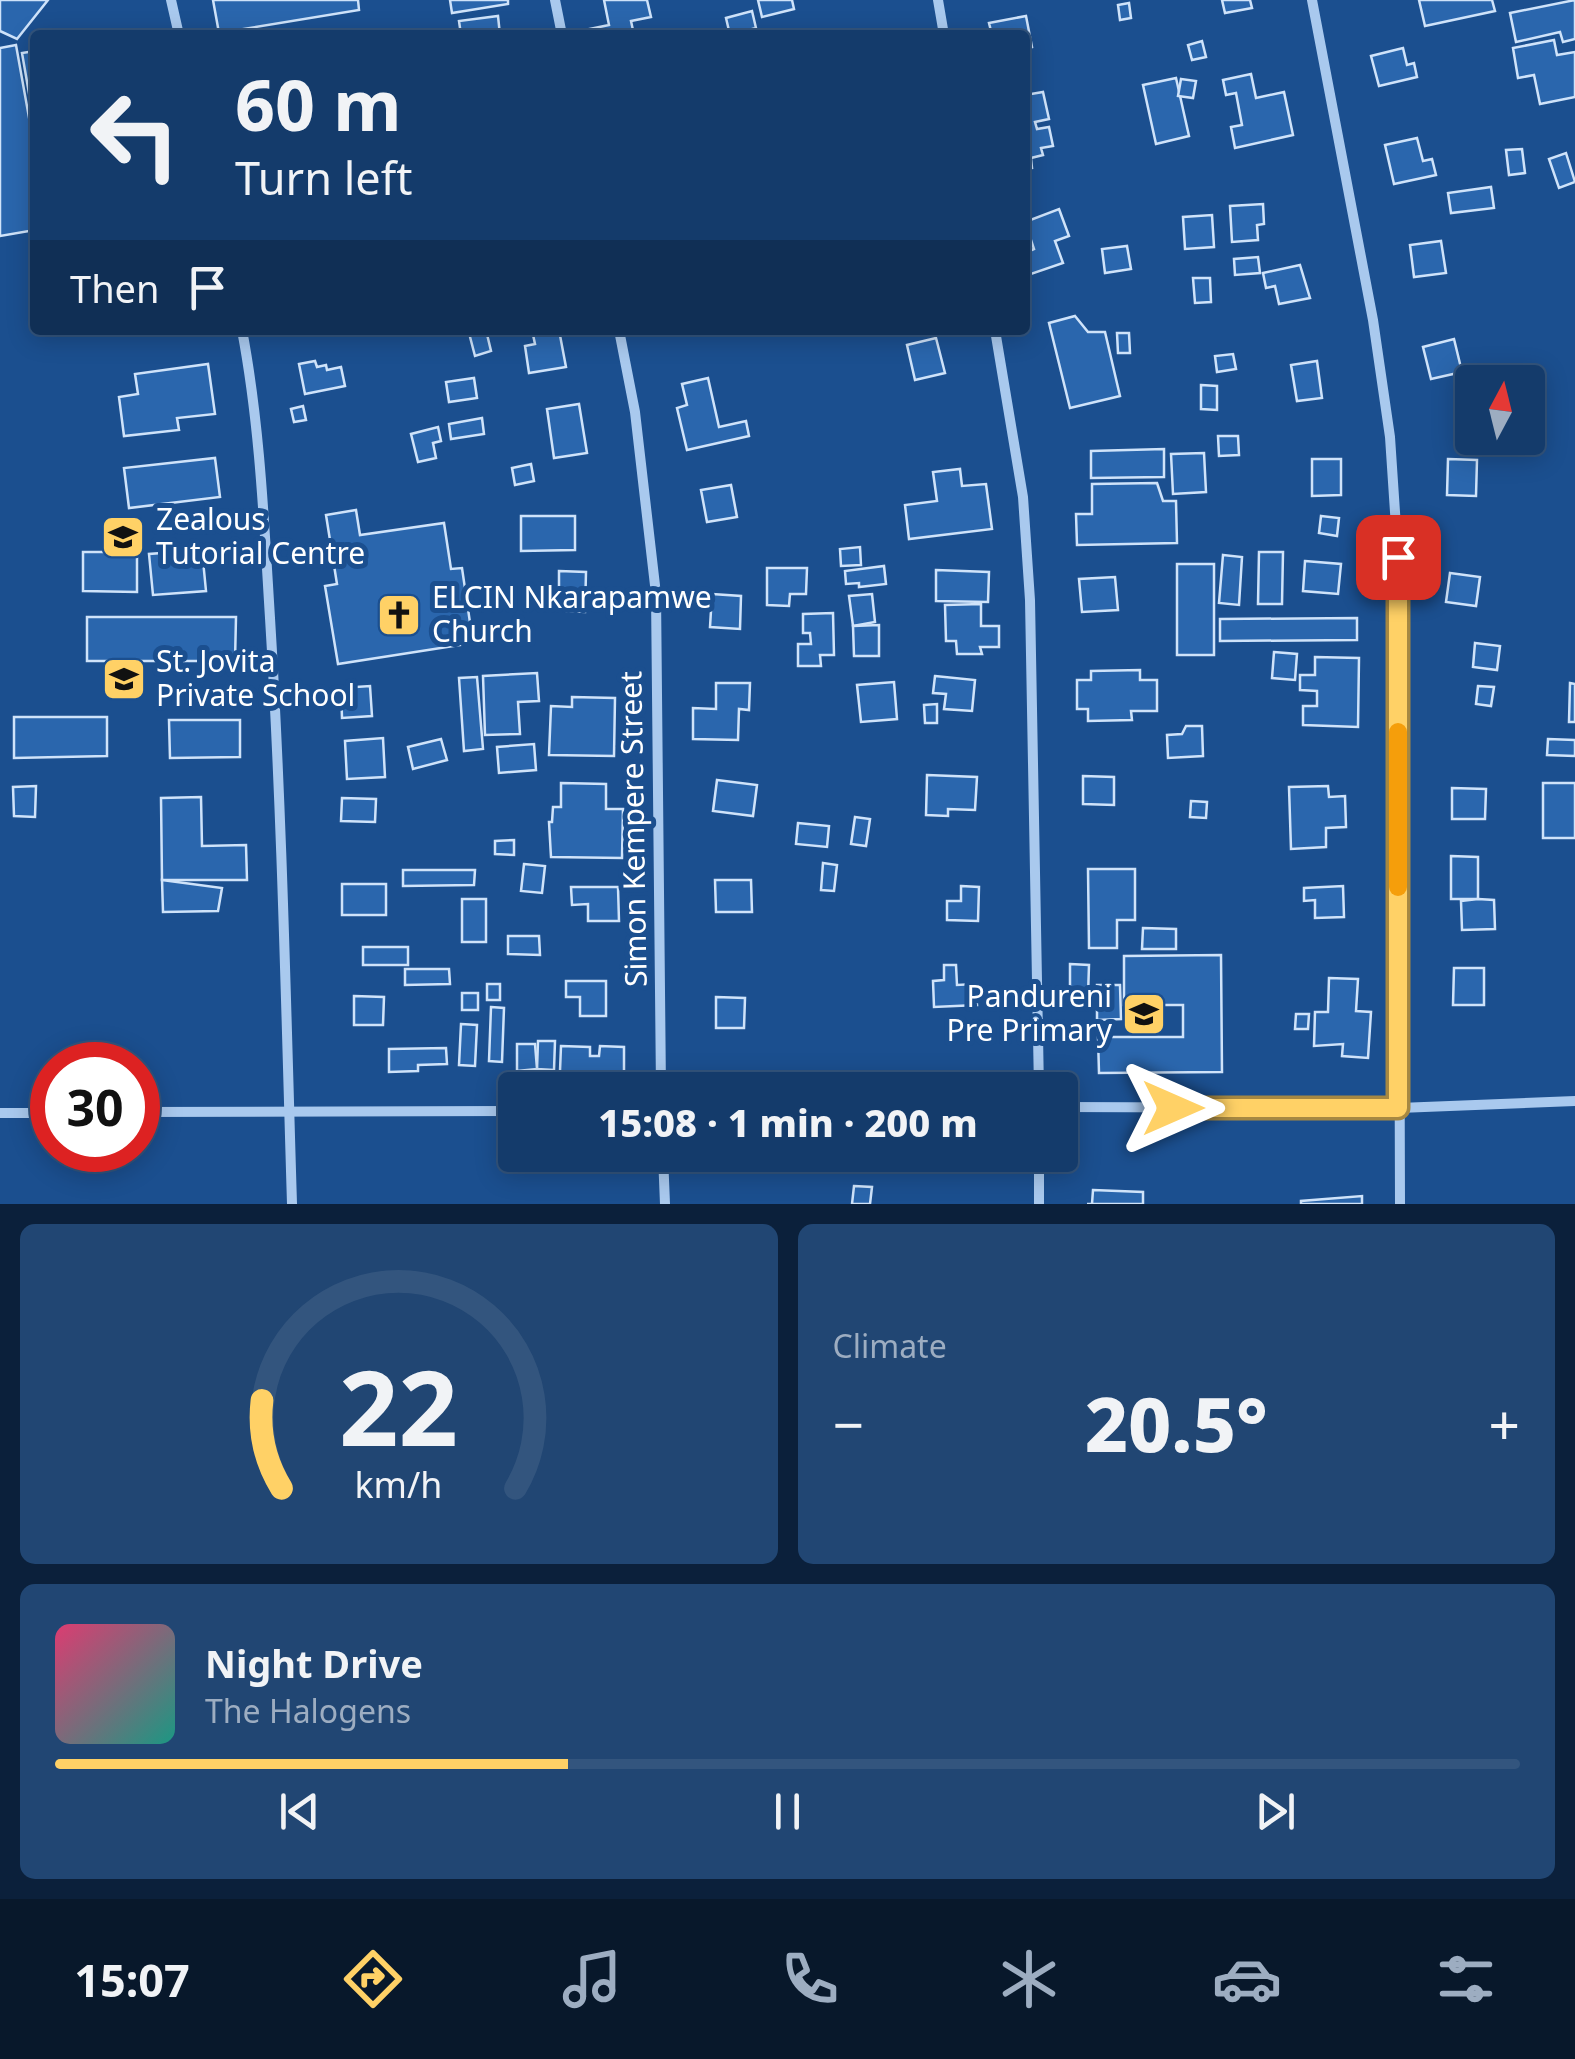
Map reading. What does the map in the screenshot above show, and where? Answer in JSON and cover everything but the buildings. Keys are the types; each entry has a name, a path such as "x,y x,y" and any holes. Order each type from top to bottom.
{"street":[{"path":"171,0 177,30"},
{"path":"555,0 561,30"},
{"path":"938,0 943,30"},
{"path":"1312,0 1374,320 1390,436 1398,557 1400,1204"},
{"path":"243,335 261,481 280,780 292,1204"},
{"name":"Simon Kempere Street","path":"620,335 635,412 656,594 661,1072"},
{"path":"996,335 1022,498 1030,600 1039,1072"},
{"path":"1078,1107 1398,1108 1575,1101"},
{"path":"160,1112 498,1111"},
{"path":"0,1113 30,1113"},
{"path":"664,1172 665,1204"},
{"path":"1039,1172 1040,1204"}],"slow traffic":[{"path":"1398,732 1398,887"}],"place":[{"name":"Zealous Tutorial Centre","path":"123,537"},
{"name":"ELCIN Nkarapamwe Church","path":"399,615"},
{"name":"St. Jovita Private School","path":"124,679"},
{"name":"Pandureni Pre Primary","path":"1144,1014"}],"route":[{"path":"1173,1108 1398,1108 1398,557"}]}
